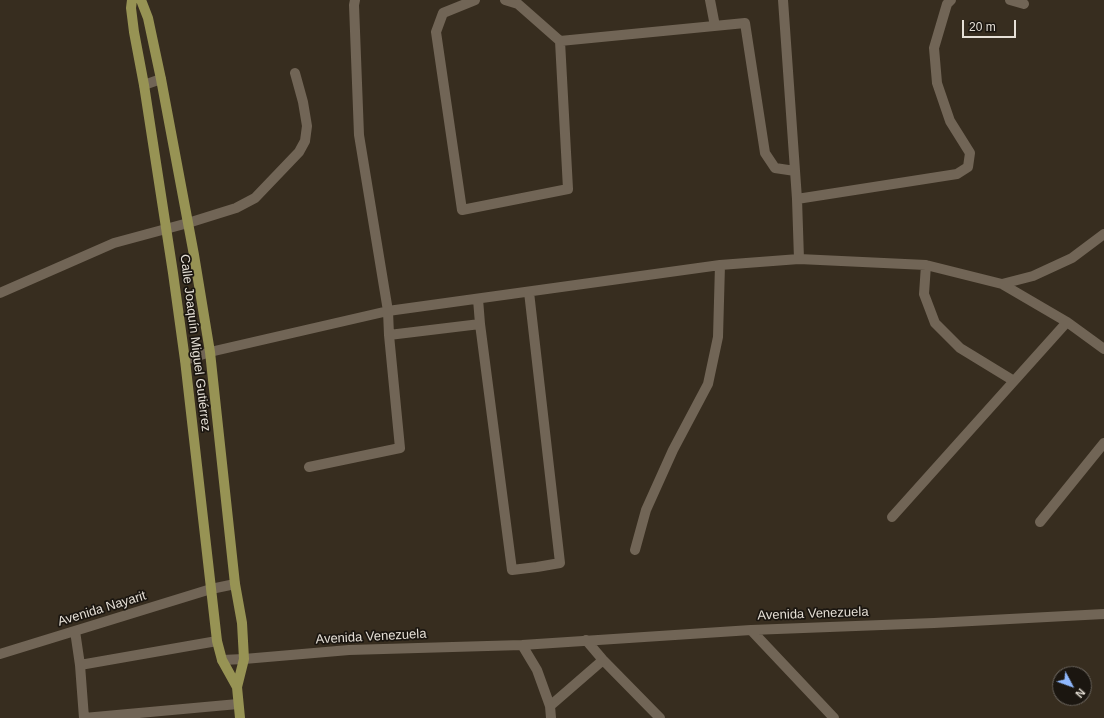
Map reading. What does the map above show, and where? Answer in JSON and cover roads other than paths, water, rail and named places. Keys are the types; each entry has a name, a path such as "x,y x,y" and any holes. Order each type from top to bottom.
{"main road":[{"name":"Calle Joaquín Miguel Gutiérrez","path":"132,0 131,8 134,32 144,85 185,360 217,641 222,660 237,687"},
{"name":"Calle Joaquín Miguel Gutiérrez","path":"141,0 148,18 162,79 210,352 235,584 242,623 244,659 237,687 240,718"}],"street":[{"path":"309,467 400,448 388,311 359,135 355,0"},
{"path":"476,0 443,13 436,32 462,210 568,189 560,41 518,4 504,0"},
{"path":"710,0 715,26"},
{"path":"783,0 797,199 799,258"},
{"path":"797,199 957,174 968,167 970,153 950,121 937,83 934,48 947,4 950,0"},
{"path":"1010,0 1024,4"},
{"path":"560,41 745,23 765,153 775,168 795,171"},
{"path":"0,293 114,242 188,223 236,208 256,198 299,152 305,141 307,126 303,102 295,73"},
{"path":"144,85 162,79"},
{"path":"1002,284 1033,276 1072,258 1104,234"},
{"path":"185,360 210,352 388,311 720,265 799,258 926,265 1002,284 1067,322 1104,349"},
{"path":"636,550 646,510 673,450 708,384 718,337 720,265"},
{"path":"926,265 924,294 935,323 960,348 1014,381"},
{"path":"478,299 512,570 537,567 560,563 530,292"},
{"path":"892,517 1067,322"},
{"path":"389,335 480,324"},
{"path":"1040,522 1104,443"},
{"name":"Avenida Nayarit","path":"0,654 211,589 235,584"},
{"name":"Avenida Venezuela","path":"222,660 349,650 522,645 751,630 934,623 1104,614"},
{"path":"751,630 834,718"},
{"path":"75,631 80,665 84,718 238,704"},
{"path":"586,640 603,660 660,718"},
{"path":"80,665 217,641"},
{"path":"522,645 537,670 550,706 551,718"},
{"path":"550,706 603,660"}]}
